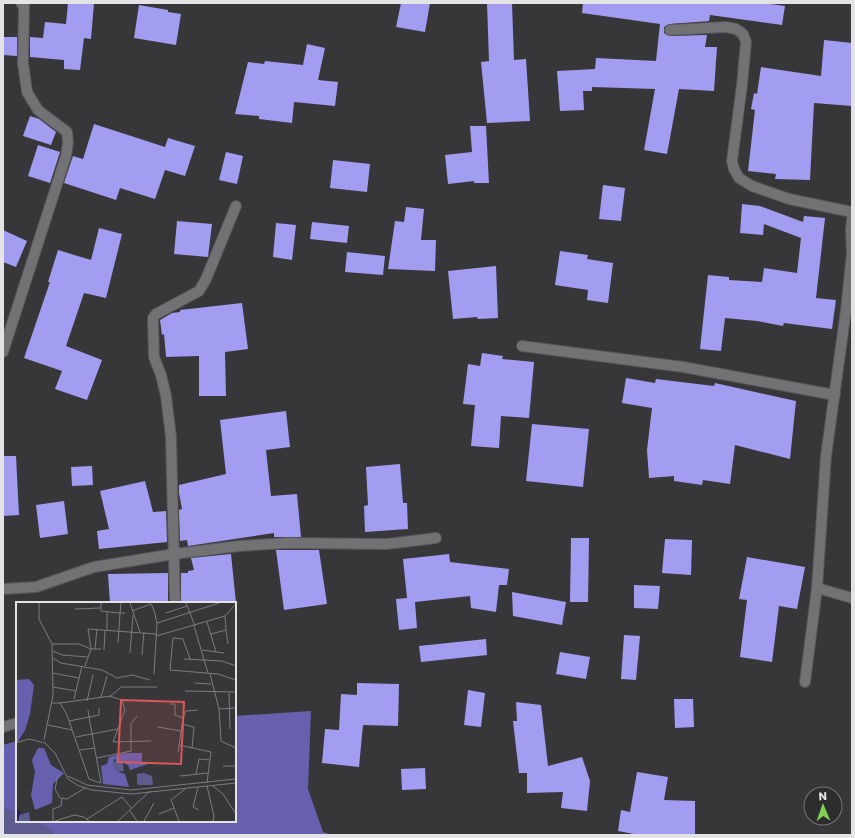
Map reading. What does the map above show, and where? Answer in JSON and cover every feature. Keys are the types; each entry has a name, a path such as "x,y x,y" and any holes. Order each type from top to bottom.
{"street":[{"path":"3,352 66,156 68,142 67,132 38,110 27,92 23,63 24,6 21,3"},
{"path":"670,30 726,27 736,29 743,34 746,42 732,161 739,178 752,186 789,199 852,212"},
{"path":"175,602 171,437 166,396 161,375 154,357 153,318 156,314 199,291 206,279 236,206"},
{"path":"805,682 817,588 826,456 850,294 852,219"},
{"path":"522,346 683,367 835,395"},
{"path":"3,589 36,587 94,567 174,554 287,543 387,544 436,538"},
{"path":"817,588 852,598"},
{"path":"3,727 16,723"}],"shaded area":[{"path":"311,711 308,789 323,832 331,835 53,835 52,830 35,822 236,822 236,716"},
{"path":"16,741 16,814 3,807 3,745"},
{"path":"3,807 16,814 16,822 35,822 52,830 53,835 3,835"}],"building":[{"path":"68,3 94,3 91,39 84,38 80,70 64,69 64,60 30,57 30,37 43,38 45,22 66,24"},
{"path":"401,3 430,3 425,32 396,27"},
{"path":"487,3 512,3 514,60 526,59 530,121 487,123 481,62 489,61"},
{"path":"583,3 763,3 785,6 782,25 710,15 709,21 670,24 664,27 664,33 670,36 707,35 705,47 717,47 714,91 679,89 667,154 644,150 655,89 592,87 592,91 583,91 584,110 560,111 557,71 595,69 596,58 656,61 660,24 582,13"},
{"path":"139,5 181,14 176,45 134,38"},
{"path":"3,37 17,37 17,56 3,55"},
{"path":"824,40 852,43 852,106 814,103 810,180 775,179 776,174 748,171 755,110 751,109 754,93 757,94 761,67 821,76"},
{"path":"307,44 325,48 318,80 338,82 335,106 294,102 292,123 259,119 259,116 235,114 248,62 264,64 265,61 303,65"},
{"path":"30,116 39,119 56,132 51,145 23,136"},
{"path":"94,124 165,147 168,138 195,146 185,176 165,170 155,199 120,188 116,200 64,183 73,156 83,159"},
{"path":"470,126 486,126 489,183 474,183 474,181 448,184 445,155 472,152"},
{"path":"38,145 60,152 50,183 28,176"},
{"path":"226,152 243,156 237,184 219,180"},
{"path":"333,160 370,164 367,192 330,188"},
{"path":"603,185 625,188 621,221 599,219"},
{"path":"742,204 760,206 803,222 804,216 825,218 816,298 836,300 832,329 784,323 783,326 757,321 725,318 721,351 700,349 708,275 729,277 729,280 762,282 764,268 797,273 801,238 764,224 763,235 740,233"},
{"path":"406,207 424,209 421,240 436,240 435,271 388,269 395,221 404,222"},
{"path":"177,221 212,224 208,257 174,254"},
{"path":"312,222 349,226 347,243 310,239"},
{"path":"276,223 296,225 292,260 273,257"},
{"path":"99,228 122,234 106,298 84,293 66,346 102,360 87,400 55,389 62,371 24,358 50,282 48,282 58,250 91,260"},
{"path":"3,230 27,241 16,267 3,262"},
{"path":"560,251 588,255 587,259 613,263 608,303 587,300 588,290 555,285"},
{"path":"347,252 385,256 383,275 345,272"},
{"path":"496,266 498,318 478,319 477,317 453,319 448,271"},
{"path":"242,303 248,349 225,352 226,396 199,396 199,356 166,357 164,334 162,335 160,320 172,313 180,312 180,310"},
{"path":"482,353 503,356 502,359 534,362 529,418 501,416 499,448 471,446 475,405 463,404 468,364 480,366"},
{"path":"626,378 655,383 656,379 714,386 715,383 796,401 790,459 735,445 730,484 703,480 702,485 674,481 674,476 649,478 647,450 652,408 622,403"},
{"path":"286,411 290,447 266,450 271,496 297,494 301,537 274,537 274,533 188,546 187,540 180,541 179,510 182,509 179,485 226,474 220,420"},
{"path":"532,424 589,429 583,487 526,481"},
{"path":"3,456 16,456 19,515 3,516"},
{"path":"400,464 403,503 407,503 408,529 365,532 364,506 368,505 366,467"},
{"path":"92,466 93,485 72,486 71,467"},
{"path":"145,481 153,512 166,511 167,542 99,549 97,531 109,529 100,491"},
{"path":"64,501 68,534 40,538 36,505"},
{"path":"571,538 589,538 588,602 570,602"},
{"path":"665,539 692,540 691,575 662,573"},
{"path":"276,550 319,550 327,604 284,610"},
{"path":"231,554 236,602 181,602 181,573 188,573 188,571 194,570 191,558"},
{"path":"449,554 450,562 509,569 507,585 499,585 496,612 471,608 470,596 415,602 417,628 399,630 396,599 407,598 403,559"},
{"path":"747,557 805,567 797,609 779,606 772,662 740,657 747,600 739,599"},
{"path":"168,573 168,602 110,602 108,574"},
{"path":"634,585 660,586 658,609 634,608"},
{"path":"512,592 566,602 562,625 513,616"},
{"path":"624,635 640,636 636,680 621,679"},
{"path":"486,639 487,655 421,662 419,646"},
{"path":"560,652 590,657 586,679 556,674"},
{"path":"357,683 399,684 398,726 363,725 359,767 322,763 325,729 339,730 341,694 357,695"},
{"path":"468,690 485,693 481,727 464,725"},
{"path":"674,699 693,699 694,727 675,728"},
{"path":"516,702 541,705 548,766 582,757 590,781 587,811 561,808 563,792 527,793 527,773 519,773 513,721 517,721"},
{"path":"425,768 426,789 402,790 401,769"},
{"path":"637,772 668,777 664,800 695,801 695,835 639,835 618,831 621,810 630,812"}]}
